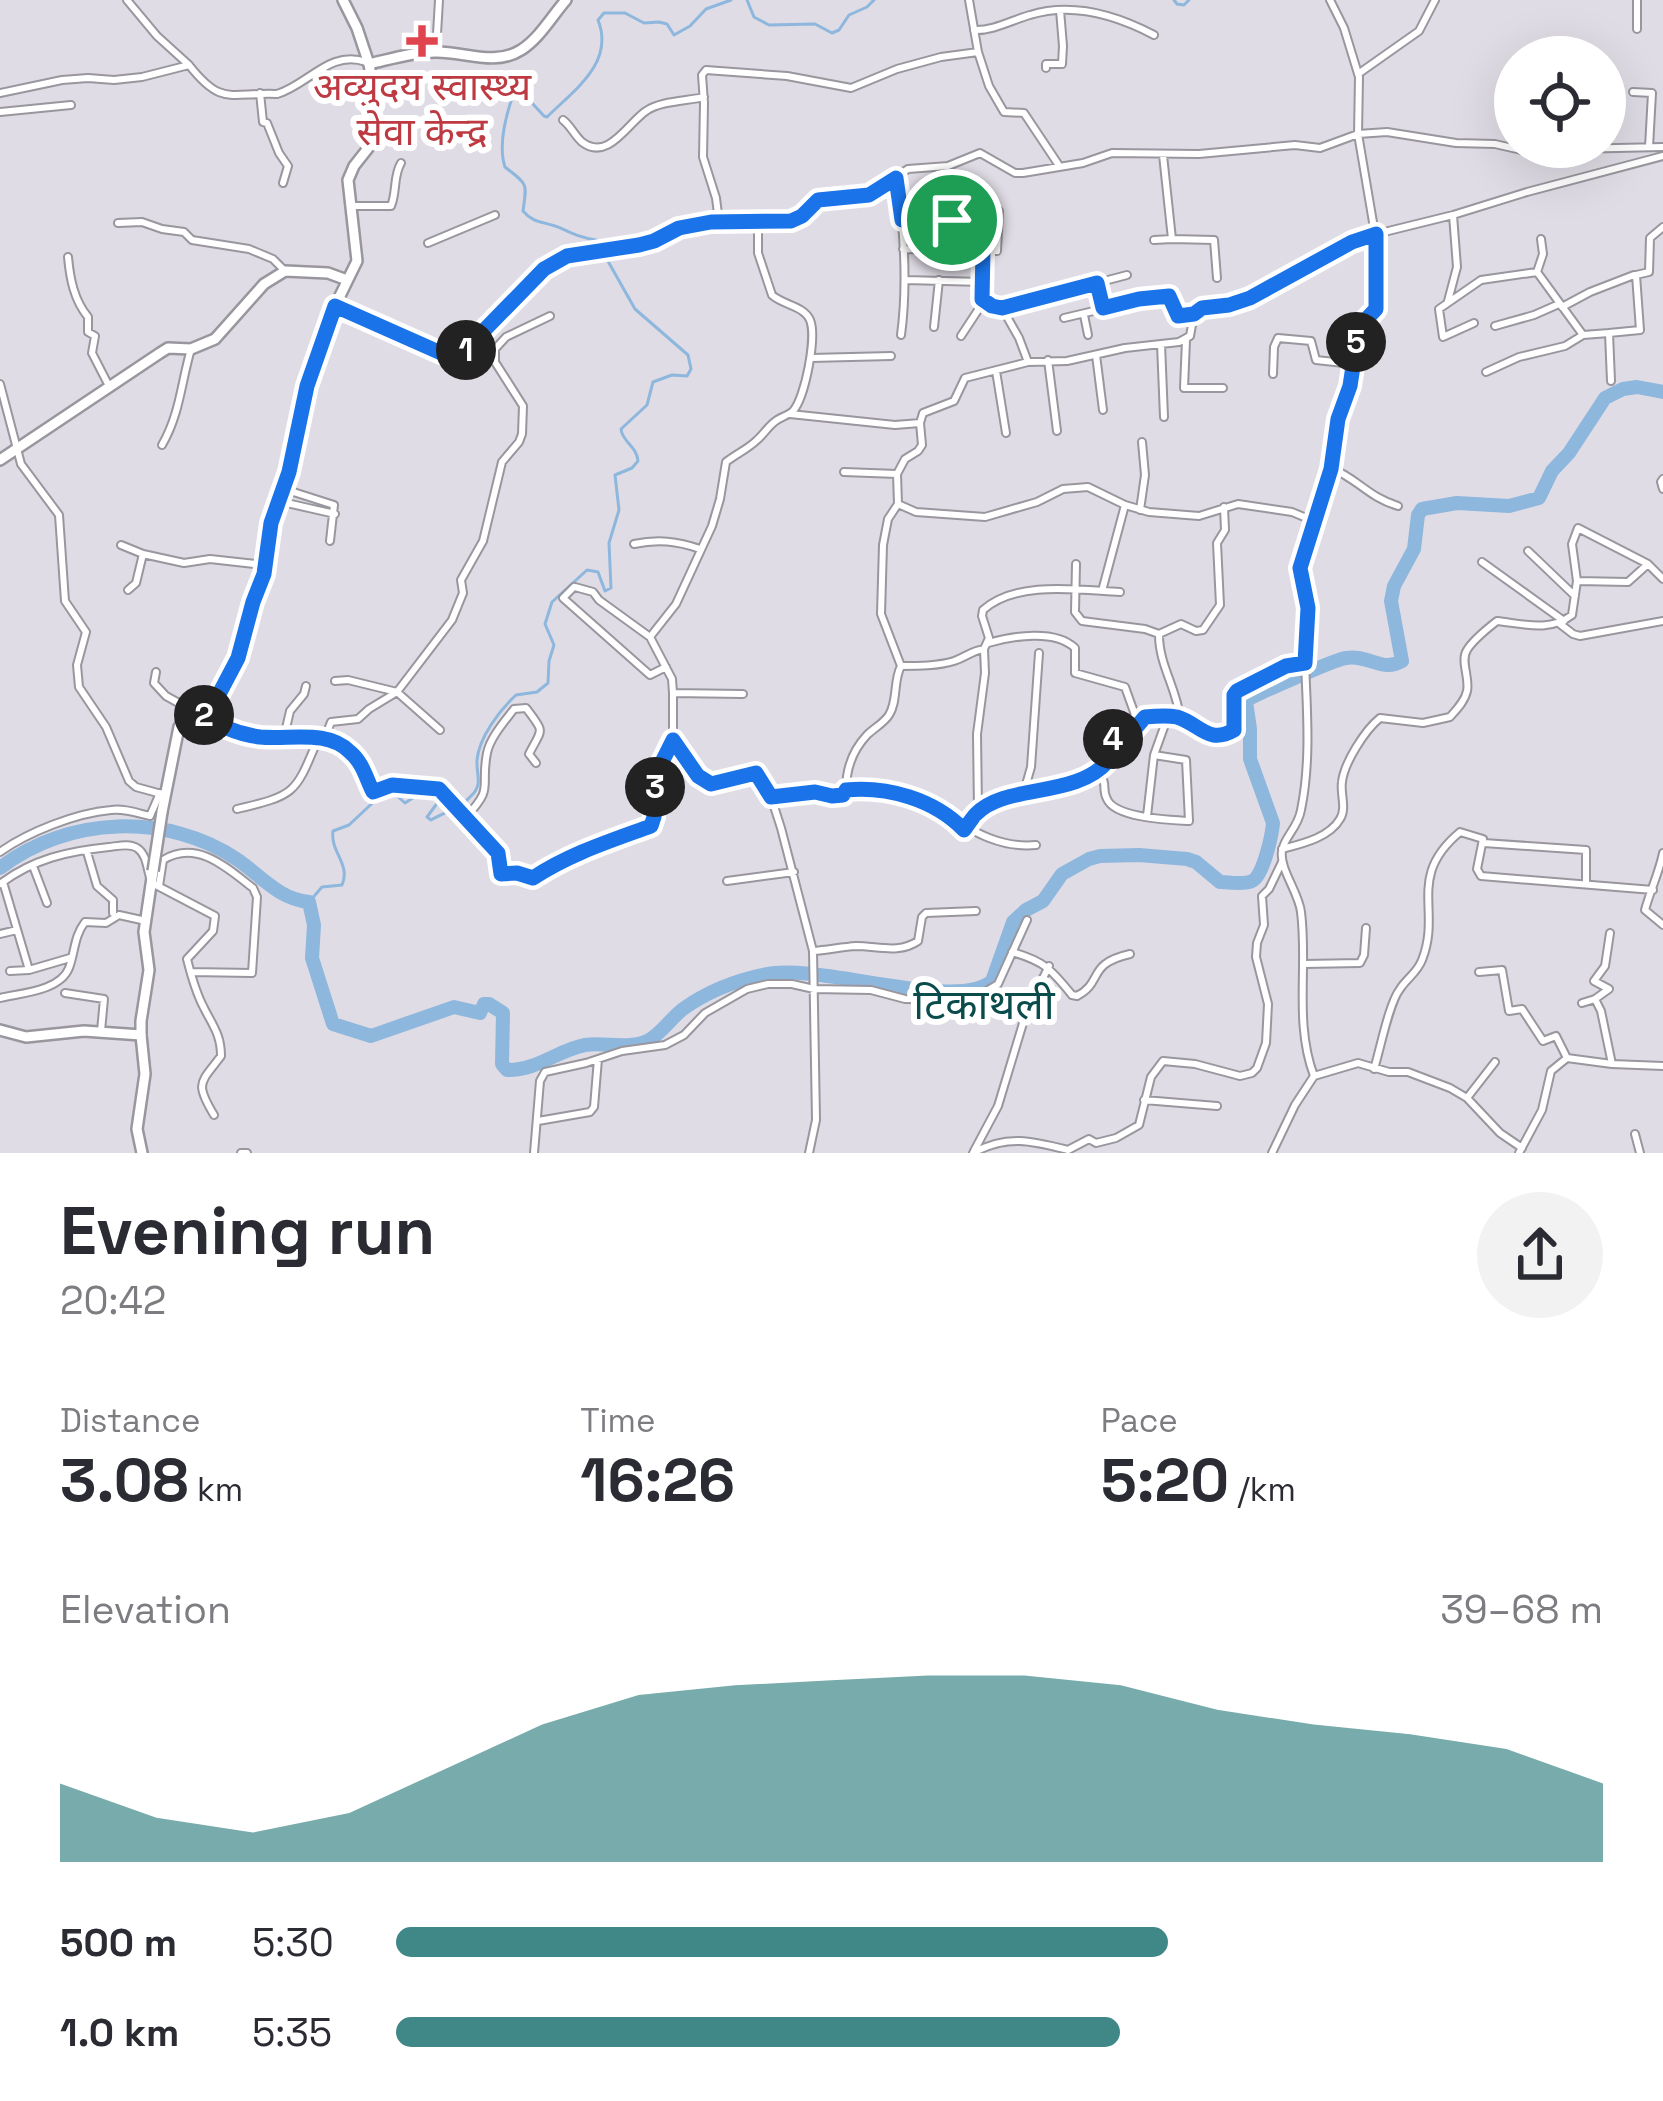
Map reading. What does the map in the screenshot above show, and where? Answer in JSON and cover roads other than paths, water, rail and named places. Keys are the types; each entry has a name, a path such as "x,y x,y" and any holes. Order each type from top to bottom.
{"main road":[{"path":"142,1153 137,1129 145,1082 141,1021 149,970 144,932 163,794 179,727 218,696 238,658 266,565 271,523 284,489 307,386 356,261 350,174 375,132 375,104 369,64 343,0"},
{"path":"369,64 436,52 510,55 529,44 566,0"},
{"path":"0,460 168,349 191,349 215,339 264,284 285,271 328,273 347,280"},
{"path":"0,1030 26,1037 101,1031 141,1035"}],"street":[{"path":"127,0 157,36 220,94 285,92 338,60 359,58 369,64"},
{"path":"436,52 439,0"},
{"path":"969,0 977,52 1000,106 1004,112 1024,113 1058,165"},
{"path":"1314,1076 1302,1024 1300,903 1282,862 1282,849 1300,818 1309,712 1308,608 1299,574 1331,469 1360,323 1378,304 1376,234 1358,134 1358,74 1330,0"},
{"path":"1358,74 1419,31 1435,0"},
{"path":"1636,28 1637,0"},
{"path":"1046,68 1046,64 1062,64 1060,10"},
{"path":"974,30 984,31 1039,12 1087,10 1154,34"},
{"path":"719,222 703,158 702,75 714,69 851,88 897,69 977,52"},
{"path":"0,93 62,80 142,76 189,64"},
{"path":"1633,92 1652,93 1649,147"},
{"path":"260,93 263,122 288,166 283,183"},
{"path":"563,120 577,138 600,147 624,133 646,111 704,97"},
{"path":"0,112 71,105"},
{"path":"335,306 447,355 463,352 544,269 567,256 639,245 679,228 797,219 818,200 869,195 908,170 948,166 980,153 1015,173 1118,153 1199,154 1295,145 1320,148 1358,134 1406,133 1520,150 1663,147"},
{"path":"1163,155 1172,239"},
{"path":"1064,318 1169,296 1178,316 1229,305 1257,296 1352,242 1663,156"},
{"path":"352,206 391,206 400,164"},
{"path":"896,178 904,280 901,335"},
{"path":"903,249 993,251 998,248 999,211"},
{"path":"428,243 495,215"},
{"path":"1448,302 1456,267 1453,215"},
{"path":"902,220 950,218 954,249"},
{"path":"118,223 142,222 184,232 192,239 250,249 274,259 285,271"},
{"path":"758,223 758,253 772,295 809,318 811,358 790,415"},
{"path":"1495,326 1649,272 1650,238 1663,227"},
{"path":"1541,239 1538,272 1582,335"},
{"path":"1154,240 1214,240 1217,278"},
{"path":"962,336 984,301 983,250"},
{"path":"68,256 71,283 88,317 88,332 95,336 92,353 110,388"},
{"path":"1474,323 1441,335 1438,312 1480,280 1538,272"},
{"path":"1486,372 1519,357 1565,346 1582,335 1640,330 1637,274"},
{"path":"984,301 1002,308 1127,275"},
{"path":"904,280 983,282"},
{"path":"934,327 939,280"},
{"path":"1097,283 1103,308"},
{"path":"1002,308 1028,362"},
{"path":"1084,313 1088,335"},
{"path":"901,666 882,620 884,530 898,504 897,474 905,459 922,445 920,423 926,411 954,401 964,378 1028,362 1067,361 1186,339 1194,314"},
{"path":"237,808 288,794 331,722 358,719 397,692 457,611 464,589 460,580 482,542 502,462 522,434 523,406 494,355 506,337 550,316"},
{"path":"493,320 506,337"},
{"path":"1609,332 1611,381"},
{"path":"1273,374 1278,338 1311,341 1316,360 1353,364"},
{"path":"1186,339 1184,388 1223,388"},
{"path":"1161,344 1164,417"},
{"path":"162,445 176,422 191,349"},
{"path":"1096,355 1103,410"},
{"path":"811,358 891,356"},
{"path":"1048,360 1057,431"},
{"path":"996,371 1006,434"},
{"path":"0,384 26,473 59,515 65,601 86,632 77,665 79,687 106,727 129,781 163,794 150,816 111,809 62,822 0,852"},
{"path":"650,637 676,604 717,510 726,462 754,444 781,417 920,423"},
{"path":"1140,510 1145,476 1142,442"},
{"path":"1331,469 1351,476 1376,498 1398,506"},
{"path":"844,472 897,474"},
{"path":"1663,479 1663,490"},
{"path":"898,504 916,512 985,517 1063,489 1088,487 1140,510 1199,516 1238,503 1292,512 1316,522"},
{"path":"284,489 334,505 330,542"},
{"path":"278,501 335,514"},
{"path":"1102,591 1125,505"},
{"path":"1076,564 1075,612 1082,621 1159,634 1181,624 1203,631 1219,609 1217,544 1225,530 1224,507"},
{"path":"1282,849 1325,834 1341,819 1342,776 1368,727 1380,718 1423,723 1450,717 1467,696 1466,650 1492,624 1544,627 1562,622 1574,611 1572,544 1578,528 1648,564 1663,579"},
{"path":"634,544 675,541 700,549"},
{"path":"121,545 172,562 210,559 266,565"},
{"path":"1528,551 1575,596"},
{"path":"128,590 136,583 143,554"},
{"path":"1482,562 1573,634 1663,621"},
{"path":"1576,581 1628,582 1648,564"},
{"path":"156,672 154,683 160,692 232,730 335,741 359,762 373,792 392,785 442,791 498,853 501,874 533,878 572,854 651,826 657,772 673,740 672,679 666,667 650,637 593,592 573,586 563,598 650,675 666,667"},
{"path":"978,811 977,734 986,646 982,616 988,605 1028,592 1120,592"},
{"path":"1159,634 1161,659 1180,718"},
{"path":"901,666 954,661 1019,635 1068,641 1075,648 1076,674 1125,687 1134,712 1180,718 1213,736 1234,730 1237,691 1286,666 1305,663"},
{"path":"1023,795 1032,755 1039,653"},
{"path":"771,797 815,792 843,795 850,760 868,733 890,713 901,666"},
{"path":"335,681 397,692 440,730"},
{"path":"284,737 290,710 306,686"},
{"path":"674,693 742,694"},
{"path":"463,816 483,800 489,746 514,709 526,708 541,729 529,754 536,763"},
{"path":"1147,816 1154,755 1168,716"},
{"path":"964,830 978,811 1005,799 1077,782 1098,772 1108,761 1114,737 1133,731 1145,717"},
{"path":"673,740 709,784 756,773 771,797 813,954 816,1120 809,1153"},
{"path":"1098,772 1105,780 1107,800 1118,812 1187,821 1186,760 1154,755"},
{"path":"846,790 885,789 996,842 1036,845"},
{"path":"1374,1069 1397,992 1420,966 1425,952 1432,865 1460,832 1481,836 1484,843 1477,869 1481,876 1653,890"},
{"path":"1484,843 1586,850 1586,884"},
{"path":"29,970 1,883 47,858 79,850 136,847 144,856 148,879 215,916 213,931 187,959 221,1043 221,1056 201,1084 214,1115"},
{"path":"87,852 97,886 113,900 113,913"},
{"path":"154,880 163,860 173,854 202,853 253,888 257,897 252,973 191,972"},
{"path":"1663,853 1645,910 1663,925"},
{"path":"144,856 163,860"},
{"path":"973,1153 1021,1139 1068,1150 1089,1139 1102,1142 1139,1124 1151,1077 1163,1061 1240,1076 1252,1073 1265,1043 1268,1004 1255,950 1264,925 1262,896 1282,862"},
{"path":"33,866 46,903"},
{"path":"727,881 794,872"},
{"path":"813,954 857,946 901,949 918,941 926,913 976,911"},
{"path":"0,998 51,987 69,968 85,922 106,922 119,915 146,921"},
{"path":"534,1153 540,1081 545,1072 664,1045 684,1035 705,1013 746,989 768,984 871,990 905,999 961,1000 998,984 1028,920"},
{"path":"1304,964 1360,963 1366,928"},
{"path":"0,934 17,930"},
{"path":"1582,1003 1610,989 1594,980 1605,966 1610,933"},
{"path":"1012,952 1048,966 1077,996 1088,989 1103,964 1130,954"},
{"path":"10,971 70,958"},
{"path":"973,1153 1002,1096 1028,1010 1048,966"},
{"path":"1479,972 1502,970 1509,1011 1522,1009 1543,1041 1556,1036 1567,1058"},
{"path":"65,993 104,999 101,1031"},
{"path":"1595,999 1612,1064"},
{"path":"1272,1153 1314,1076 1358,1063 1408,1072 1450,1088 1467,1098 1520,1150 1542,1110 1551,1071 1567,1058 1663,1066"},
{"path":"538,1121 590,1112 598,1059"},
{"path":"1467,1098 1495,1062"},
{"path":"1144,1100 1216,1106"},
{"path":"1635,1134 1640,1153"}],"waterway":[{"path":"309,902 322,887 342,885 344,871 333,831 349,825 381,795 396,795 405,803 434,791 441,798 427,817 431,820 475,791 479,751 491,725 516,695 537,692 548,683 554,645 545,624 552,602 587,570 598,572 605,591 611,588 609,543 619,510 615,475 638,461 621,429 647,405 653,382 687,376 691,369 688,355 635,309 596,240 535,220 523,211 524,185 505,167 502,150 512,98 532,103 547,117 596,62 602,35 598,20 604,13 625,13 644,23 667,24 674,35 706,9 731,0"},
{"path":"747,0 754,17 769,25 815,24 832,33 849,15 874,0"},
{"path":"1174,0 1184,5 1189,0"},
{"path":"0,868 56,838 118,826 181,834 210,844 280,892 309,902 314,925 312,958 333,1024 371,1036 454,1007 480,1013 489,1004 503,1013 502,1064 507,1070 585,1045 642,1043 702,997 767,974 819,975 919,990 974,989 992,981 1013,922 1043,901 1062,874 1089,859 1139,855 1187,859 1220,882 1245,883 1256,878 1273,823 1250,759 1246,701 1346,658 1388,665 1402,661 1391,601 1414,549 1422,509 1457,503 1509,506 1539,498 1552,471 1605,398 1637,387 1663,392"}],"place":[{"name":"अव्युदय स्वास्थ्य सेवा केन्द्र","path":"422,41"}],"district":[{"name":"टिकाथली","path":"984,1004"}]}
